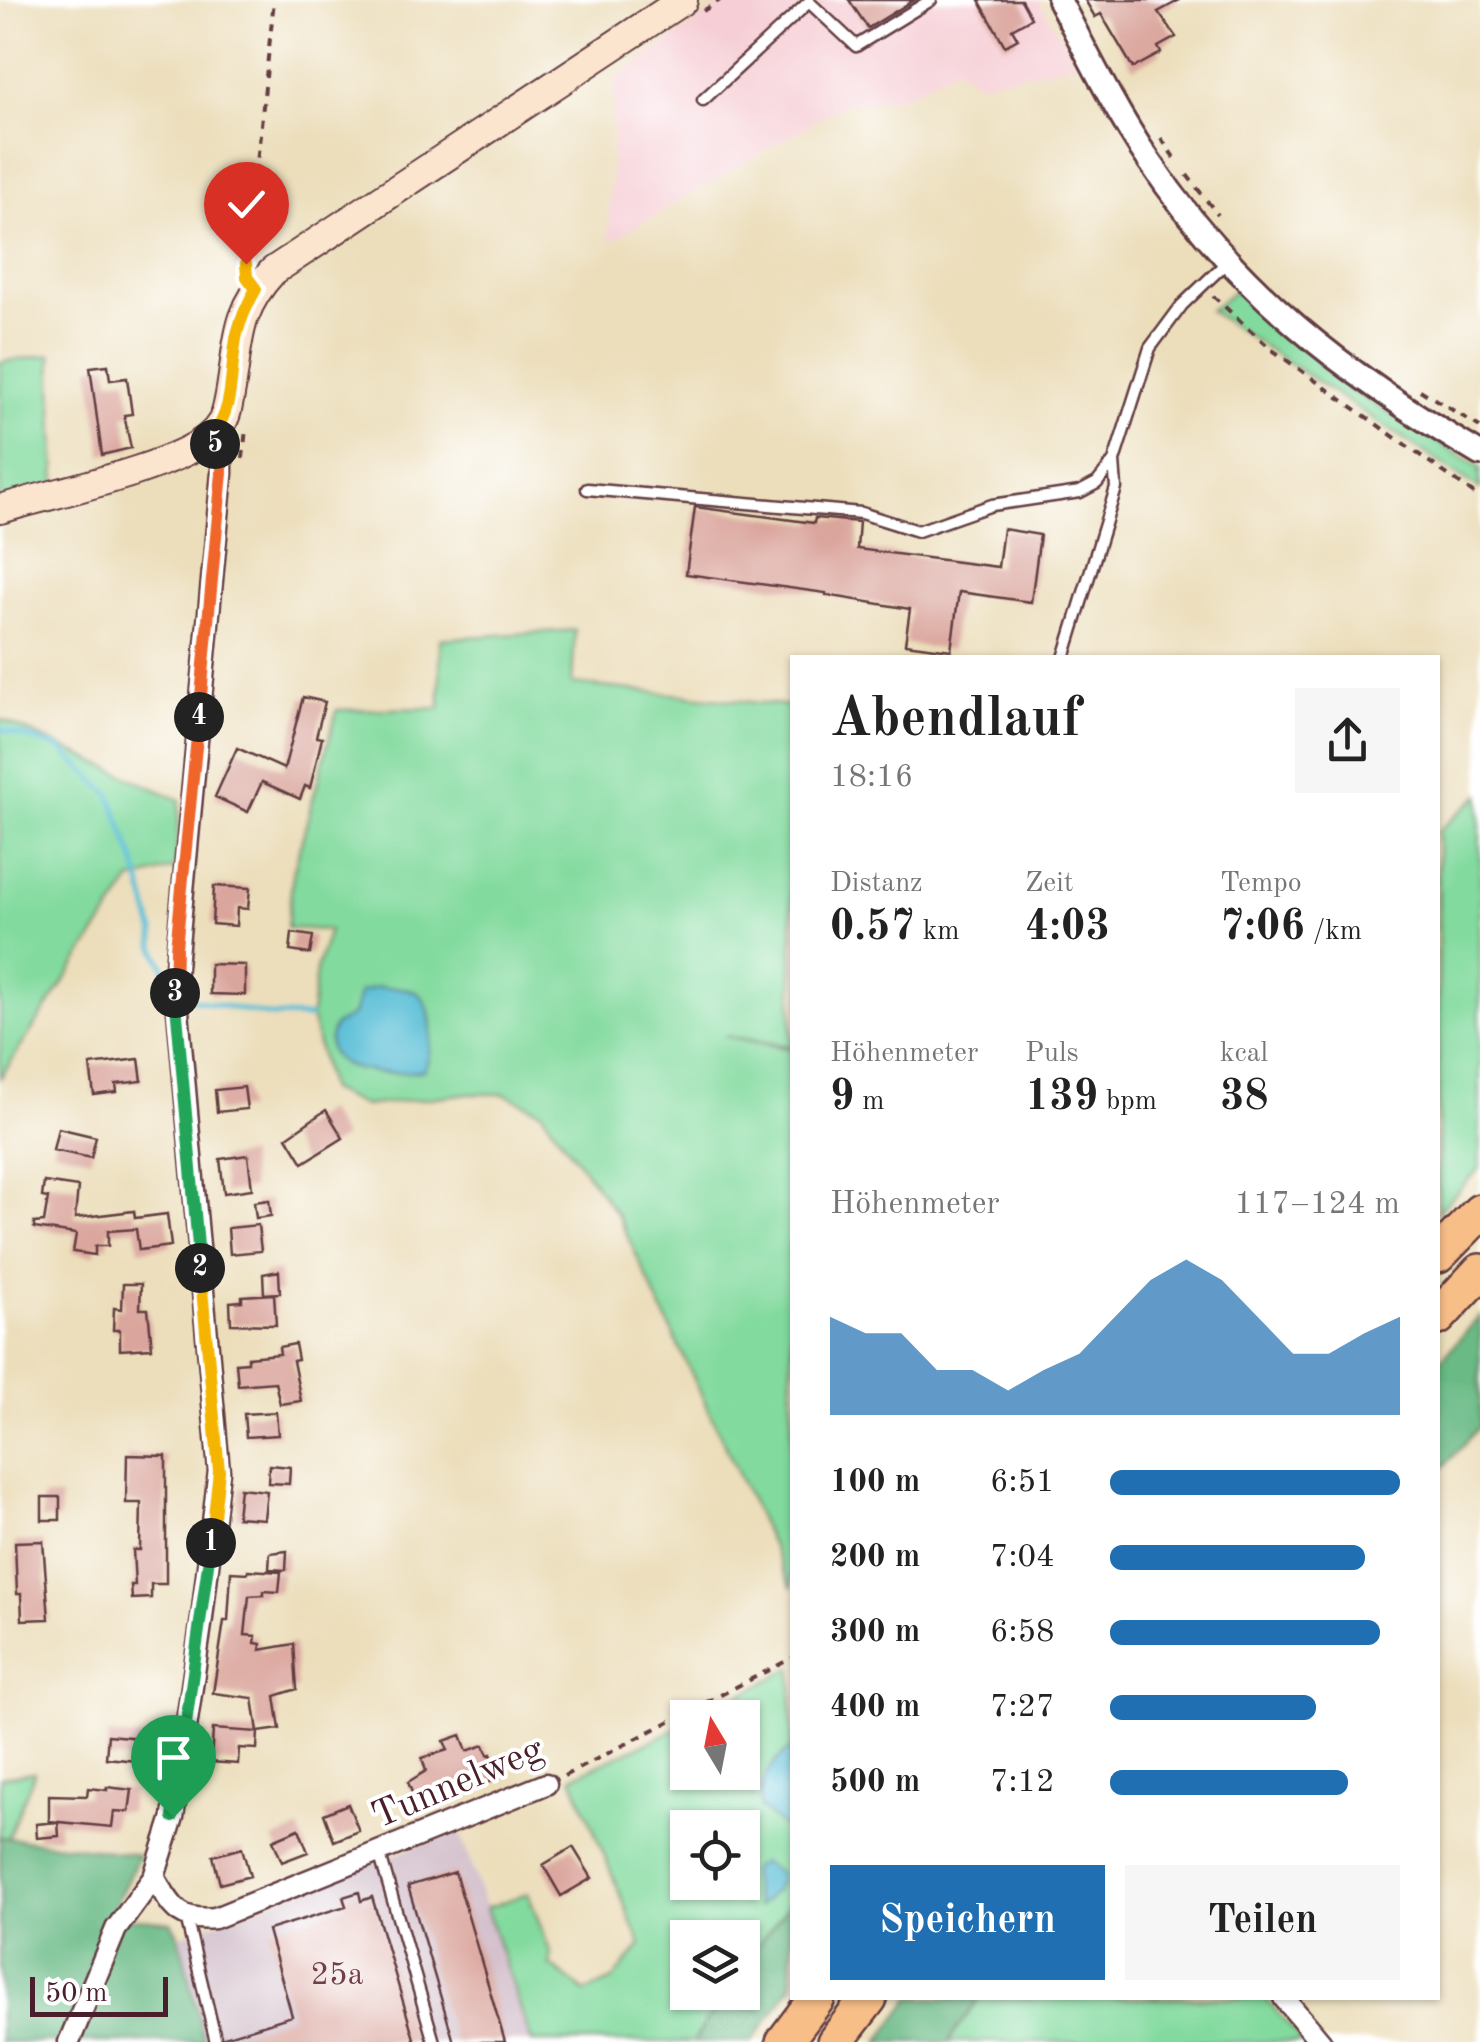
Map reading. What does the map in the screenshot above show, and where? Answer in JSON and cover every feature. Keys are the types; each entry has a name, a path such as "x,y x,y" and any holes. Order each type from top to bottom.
{"highway":[{"path":"1440,1253 1480,1212"},
{"path":"1440,1315 1480,1272"},
{"path":"784,2042 816,2000"},
{"path":"835,2042 867,2000"}],"main road":[{"path":"0,509 182,454 212,436 228,407 237,336 256,289 292,257 683,0"}],"street":[{"path":"1058,0 1147,158 1227,262 1315,345 1371,386 1480,454"},
{"path":"69,2042 116,1929 154,1876 173,1817 219,1471 175,977 222,473 222,461 212,436"},
{"name":"Tunnelweg","path":"186,1918 215,1918 546,1784"},
{"path":"154,1876 172,1907 186,1918"},
{"path":"1286,2000 1321,2042"}],"lane":[{"path":"704,100 809,2 856,46 931,0"},
{"path":"587,489 861,512 918,531 992,505 1080,492 1097,483 1114,462 1150,348 1174,314 1227,262"},
{"path":"1065,655 1116,488 1114,462"},
{"path":"378,1852 434,2042"},
{"path":"186,1918 216,2042"}],"path":[{"path":"256,289 247,277 246,264 274,0"},
{"path":"1204,284 1222,308 1271,349 1480,498"},
{"path":"1413,386 1480,427"},
{"path":"243,452 247,417"},
{"name":"Tunnelweg","path":"546,1784 790,1659"}],"shaded area":[{"path":"727,0 1038,0 1078,63 977,83 957,67 899,98 845,104 608,243 615,79"},
{"path":"459,1830 532,2042 204,2042 179,1936"}],"green space":[{"path":"1235,290 1352,391 1480,467 1480,489 1210,311"},
{"path":"51,355 56,485 0,500 0,362"},
{"path":"575,630 572,684 790,706 790,1046 724,1036 790,1049 790,1585 618,1216 541,1111 505,1094 462,1094 364,1106 329,1090 311,1016 316,970 329,930 287,928 293,873 337,710 440,708 440,639"},
{"path":"0,719 180,800 175,868 131,881 0,1078"},
{"path":"1480,795 1480,1168 1440,1210 1440,829"},
{"path":"1480,1316 1480,1426 1440,1471 1440,1361"},
{"path":"790,1669 790,1904 760,1943 760,1920 670,1920 670,2010 716,2010 697,2042 532,2042 486,1908 528,1893 551,1954 550,1967 585,1992 613,1980 641,1945 572,1777 670,1732 670,1790 760,1790 760,1700 731,1700"},
{"path":"35,1772 8,1838 0,1837 0,1777"},
{"path":"0,1837 139,1855 110,1916 171,1922 179,1936 204,2042 0,2042"},
{"path":"790,1904 790,1988 752,2042 693,2042 714,2010 760,2010 760,1942"},
{"path":"910,2000 979,2000 948,2042 879,2042"},
{"path":"979,2000 1267,2000 1303,2042 948,2042"}],"water":[{"path":"378,987 408,989 423,999 431,1030 424,1070 376,1072 343,1064 333,1055 330,1042 335,1025 353,1015 360,992"},
{"path":"790,1749 790,1826 784,1828 760,1807 762,1788 778,1759"},
{"path":"760,1863 779,1872 780,1878 774,1892 757,1907 756,1900 760,1900"}],"building":[{"path":"849,0 914,0 868,28"},
{"path":"979,0 1021,0 1031,18 1012,29 1018,39 1005,46"},
{"path":"1085,0 1180,0 1158,12 1176,37 1158,47 1161,53 1133,68 1101,14 1095,17"},
{"path":"108,365 110,380 127,378 132,414 124,415 131,448 102,455 90,367"},
{"path":"695,507 814,523 815,518 859,522 857,549 998,567 1003,529 1040,535 1031,602 959,592 951,650 905,644 910,609 686,574"},
{"path":"303,697 325,702 316,737 322,738 310,788 305,786 300,799 262,782 248,812 215,797 237,748 284,769"},
{"path":"214,886 250,888 248,909 237,908 236,926 212,924"},
{"path":"292,933 313,936 310,954 290,951"},
{"path":"210,964 245,965 245,995 210,994"},
{"path":"139,1059 142,1081 116,1084 117,1092 94,1095 90,1065"},
{"path":"244,1087 247,1109 217,1112 215,1090"},
{"path":"326,1110 343,1138 303,1163 287,1137"},
{"path":"58,1128 96,1137 91,1158 53,1150"},
{"path":"248,1155 252,1189 224,1193 220,1159"},
{"path":"44,1182 78,1187 75,1218 134,1211 135,1218 167,1214 171,1246 139,1250 136,1229 108,1231 108,1246 95,1246 95,1255 73,1252 76,1234 34,1228 34,1223 44,1222 48,1198 42,1197"},
{"path":"269,1200 271,1216 256,1218 254,1202"},
{"path":"258,1225 261,1251 230,1254 228,1228"},
{"path":"279,1271 280,1293 264,1294 263,1274"},
{"path":"123,1284 141,1284 140,1309 148,1309 152,1348 120,1350 120,1330 113,1330 114,1308 122,1309"},
{"path":"274,1294 276,1325 231,1324 230,1302 242,1301 242,1296"},
{"path":"295,1344 298,1360 293,1361 301,1401 280,1404 275,1382 238,1385 236,1363 248,1362 248,1357 280,1354 279,1347"},
{"path":"276,1412 278,1435 246,1437 244,1414"},
{"path":"127,1455 166,1456 166,1584 151,1584 151,1598 132,1599 133,1550 140,1550 141,1503 126,1503"},
{"path":"269,1465 290,1467 289,1484 268,1483"},
{"path":"240,1488 267,1491 264,1519 237,1517"},
{"path":"42,1497 60,1497 60,1520 42,1520"},
{"path":"43,1541 49,1619 22,1620 15,1542"},
{"path":"287,1551 286,1570 269,1569 270,1553"},
{"path":"231,1572 281,1572 279,1592 249,1596 245,1635 256,1636 260,1650 294,1644 297,1689 275,1696 280,1729 258,1732 253,1698 213,1693 224,1621 228,1621"},
{"path":"213,1729 258,1732 257,1749 239,1748 238,1764 211,1762"},
{"path":"108,1735 150,1739 148,1762 106,1758"},
{"path":"461,1735 467,1751 484,1745 500,1778 418,1809 408,1782 426,1771 422,1758 448,1750 444,1741"},
{"path":"88,1788 132,1790 129,1812 114,1811 112,1827 49,1821 49,1795 87,1796"},
{"path":"348,1804 359,1831 334,1841 324,1814"},
{"path":"58,1822 59,1836 37,1838 36,1824"},
{"path":"299,1829 308,1852 282,1862 273,1840"},
{"path":"573,1847 592,1878 561,1896 543,1865"},
{"path":"242,1848 250,1876 220,1884 213,1856"},
{"path":"455,1872 505,2042 454,2042 408,1886"},
{"path":"359,1892 361,1901 372,1897 415,2042 225,2042 224,2037 292,2016 268,1930 346,1906 343,1897"}],"waterway":[{"path":"0,729 60,748 110,795 135,861 154,931 154,945 166,972"},
{"path":"187,998 272,1016 310,1017"}],"route":[{"path":"173,1817 219,1471 176,1007 176,948 222,473 222,461 212,436 228,407 237,336 256,289 247,277 246,264"}]}
